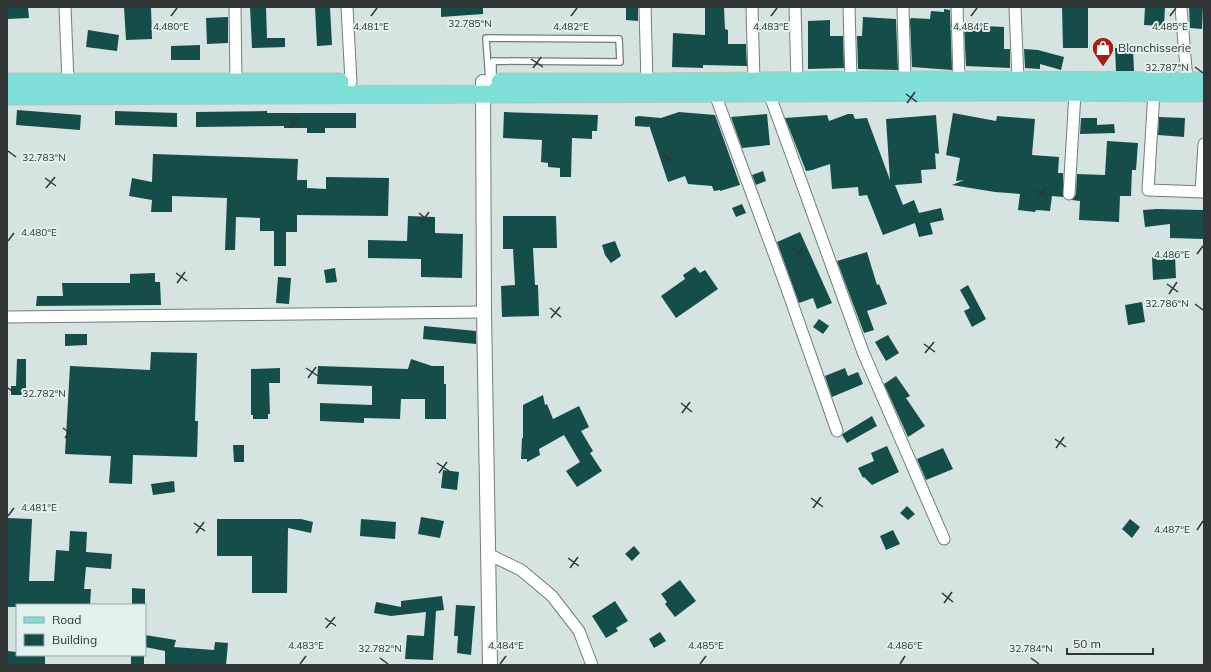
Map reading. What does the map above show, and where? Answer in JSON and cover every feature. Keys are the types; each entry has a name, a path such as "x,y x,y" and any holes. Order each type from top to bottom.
{"main road":[{"path":"7,96 647,82 852,80 1204,81"},
{"path":"7,82 351,82 487,85 551,95 1204,93"}],"street":[{"path":"65,7 68,82"},
{"path":"235,7 236,82"},
{"path":"347,7 351,82"},
{"path":"645,7 647,82"},
{"path":"752,7 754,81"},
{"path":"795,7 796,81"},
{"path":"849,7 852,80"},
{"path":"904,7 905,80"},
{"path":"957,7 959,80"},
{"path":"1015,7 1018,80"},
{"path":"1181,7 1187,81"},
{"path":"487,85 484,312 490,665"},
{"path":"1154,92 1148,190 1203,192 1204,144"},
{"path":"1069,194 1075,93"},
{"path":"715,94 786,286 837,431"},
{"path":"769,94 863,352 944,539"},
{"path":"7,317 484,312"},
{"path":"488,554 521,570 552,596 579,631 592,665"}],"lane":[{"path":"486,38 619,39 620,62 493,61 487,85 486,38"}],"building":[{"path":"7,7 28,7 29,18 8,19"},
{"path":"124,7 151,7 152,39 126,40"},
{"path":"250,7 266,7 267,38 285,38 285,47 252,48"},
{"path":"315,7 330,7 332,45 317,46"},
{"path":"441,7 483,7 483,14 441,17"},
{"path":"626,7 638,7 638,21 626,20"},
{"path":"705,7 724,7 725,29 728,30 728,44 746,44 747,66 703,65 703,68 672,67 673,33 705,35"},
{"path":"1062,7 1088,7 1088,48 1063,48"},
{"path":"1145,7 1165,7 1164,26 1144,25"},
{"path":"1189,7 1203,7 1202,29 1190,28"},
{"path":"944,9 950,10 952,70 912,67 911,18 930,19 931,11 944,12"},
{"path":"228,17 228,43 207,44 206,18"},
{"path":"863,17 896,19 898,70 858,69 857,36 862,36"},
{"path":"830,20 830,36 843,36 844,68 808,69 808,21"},
{"path":"964,25 1004,27 1004,49 1010,49 1010,68 966,66"},
{"path":"88,30 119,35 117,51 86,47"},
{"path":"200,45 200,60 171,60 171,46"},
{"path":"1133,47 1134,71 1116,71 1115,48"},
{"path":"1024,49 1038,50 1064,57 1061,70 1040,64 1040,69 1025,68"},
{"path":"17,110 81,115 80,130 16,125"},
{"path":"115,111 177,113 177,127 115,125"},
{"path":"267,111 267,113 356,113 356,128 325,128 325,133 307,133 307,128 284,128 284,126 196,127 196,112"},
{"path":"504,112 598,115 597,131 592,131 592,139 572,138 571,177 560,177 560,168 548,167 548,163 541,162 542,140 503,138"},
{"path":"679,112 715,115 740,185 720,191 714,191 712,186 688,184 685,176 668,182 649,125 649,127 635,126 635,117 661,118"},
{"path":"953,113 996,121 997,116 1035,119 1032,155 1059,157 1058,173 1063,173 1063,197 1052,196 1050,211 1036,210 1035,212 1018,210 1020,194 995,192 952,185 964,180 956,181 960,158 946,155"},
{"path":"767,114 770,145 742,148 731,117"},
{"path":"848,114 853,114 855,119 867,118 890,180 886,119 936,115 939,154 935,153 936,169 921,170 922,183 895,185 903,205 914,200 919,213 941,208 944,220 930,223 933,234 919,237 915,223 883,235 867,195 859,196 858,187 832,189 830,164 806,171 785,118 827,115 829,121"},
{"path":"1159,117 1185,118 1184,137 1158,135"},
{"path":"1081,118 1097,118 1097,125 1114,124 1115,133 1080,134"},
{"path":"1107,141 1138,143 1136,170 1132,170 1131,196 1120,196 1119,222 1079,220 1080,201 1072,200 1076,194 1077,174 1105,175"},
{"path":"153,154 298,159 297,180 307,180 307,188 326,189 326,177 389,178 388,216 297,215 297,232 286,232 286,266 274,266 274,231 260,231 260,218 236,217 235,250 225,250 227,198 172,196 172,212 151,212 152,200 129,196 132,178 152,182"},
{"path":"763,171 766,181 756,185 752,175"},
{"path":"742,204 746,213 736,217 732,208"},
{"path":"1143,210 1204,210 1204,239 1170,238 1170,224 1145,227"},
{"path":"408,216 435,217 435,233 463,234 462,278 421,277 421,259 368,258 368,240 407,241"},
{"path":"503,216 556,216 557,248 533,248 535,285 538,285 539,316 502,317 501,286 515,285 513,249 503,249"},
{"path":"800,232 832,303 817,309 813,298 799,303 777,242"},
{"path":"615,241 621,256 611,263 605,255 602,245"},
{"path":"867,252 877,285 879,284 887,304 867,311 874,330 864,333 837,261"},
{"path":"1175,255 1176,278 1153,280 1152,257"},
{"path":"695,267 700,273 705,270 718,289 676,318 661,296 685,279 683,275"},
{"path":"335,268 337,282 326,283 324,270"},
{"path":"155,273 155,282 160,282 161,305 36,306 37,296 63,296 62,283 130,283 130,274"},
{"path":"278,277 291,278 289,304 276,303"},
{"path":"968,285 986,319 972,327 964,311 970,308 960,290"},
{"path":"1142,302 1145,322 1128,325 1125,305"},
{"path":"819,319 829,326 823,334 813,327"},
{"path":"424,326 476,331 476,344 423,339"},
{"path":"65,334 87,334 87,345 65,346"},
{"path":"888,335 899,353 886,361 875,342"},
{"path":"151,352 197,353 195,421 198,421 197,457 133,455 132,484 109,483 111,456 65,454 70,366 150,370"},
{"path":"17,359 26,359 26,395 11,395 11,386 16,386"},
{"path":"411,359 432,366 444,366 444,384 446,384 446,419 425,419 425,399 401,399 400,419 364,418 364,423 320,421 320,403 372,405 372,386 317,384 318,366 408,369"},
{"path":"280,368 280,383 269,383 270,414 268,414 268,419 253,419 253,415 251,415 251,369"},
{"path":"845,368 848,376 858,372 863,384 832,397 825,376"},
{"path":"896,376 910,396 906,398 925,426 908,437 884,384"},
{"path":"543,395 545,405 547,404 553,419 579,406 589,427 581,431 593,451 590,453 602,471 577,487 566,471 580,462 564,435 539,449 540,455 527,462 527,459 521,459 523,438 523,405"},
{"path":"872,416 877,426 847,443 842,435"},
{"path":"233,445 244,445 244,462 234,462"},
{"path":"887,446 899,472 872,485 864,477 863,478 858,468 874,461 871,453"},
{"path":"943,448 953,469 926,480 917,459"},
{"path":"443,470 459,472 457,490 441,488"},
{"path":"174,481 175,492 153,495 151,484"},
{"path":"907,506 915,514 908,520 900,513"},
{"path":"421,517 444,521 440,538 418,534"},
{"path":"7,518 32,519 29,581 54,581 56,550 69,551 70,531 87,532 86,552 112,554 111,569 86,567 84,589 91,589 90,604 16,604 16,607 7,607"},
{"path":"217,519 301,519 313,522 311,533 288,528 287,593 252,593 252,556 217,556"},
{"path":"361,519 396,522 395,539 360,536"},
{"path":"1130,519 1140,527 1132,538 1122,529"},
{"path":"893,530 900,544 886,550 880,536"},
{"path":"634,546 640,553 632,561 625,554"},
{"path":"680,580 696,601 675,617 665,604 667,602 661,594"},
{"path":"132,588 145,589 145,604 132,604"},
{"path":"442,596 444,610 436,611 433,660 405,659 407,635 424,636 426,612 391,616 374,613 376,602 401,607 401,601"},
{"path":"615,601 628,621 616,628 618,631 606,638 592,616"},
{"path":"456,605 475,606 471,655 457,653 458,636 454,636"},
{"path":"660,632 666,641 654,648 649,639"},
{"path":"146,635 176,640 174,647 214,650 215,642 228,643 226,665 165,665 165,651 146,647"},
{"path":"7,651 16,652 16,656 45,656 45,665 7,665"},
{"path":"131,656 144,656 144,665 131,665"}],"place":[{"name":"Blanchisserie","path":"1103,68"}]}
